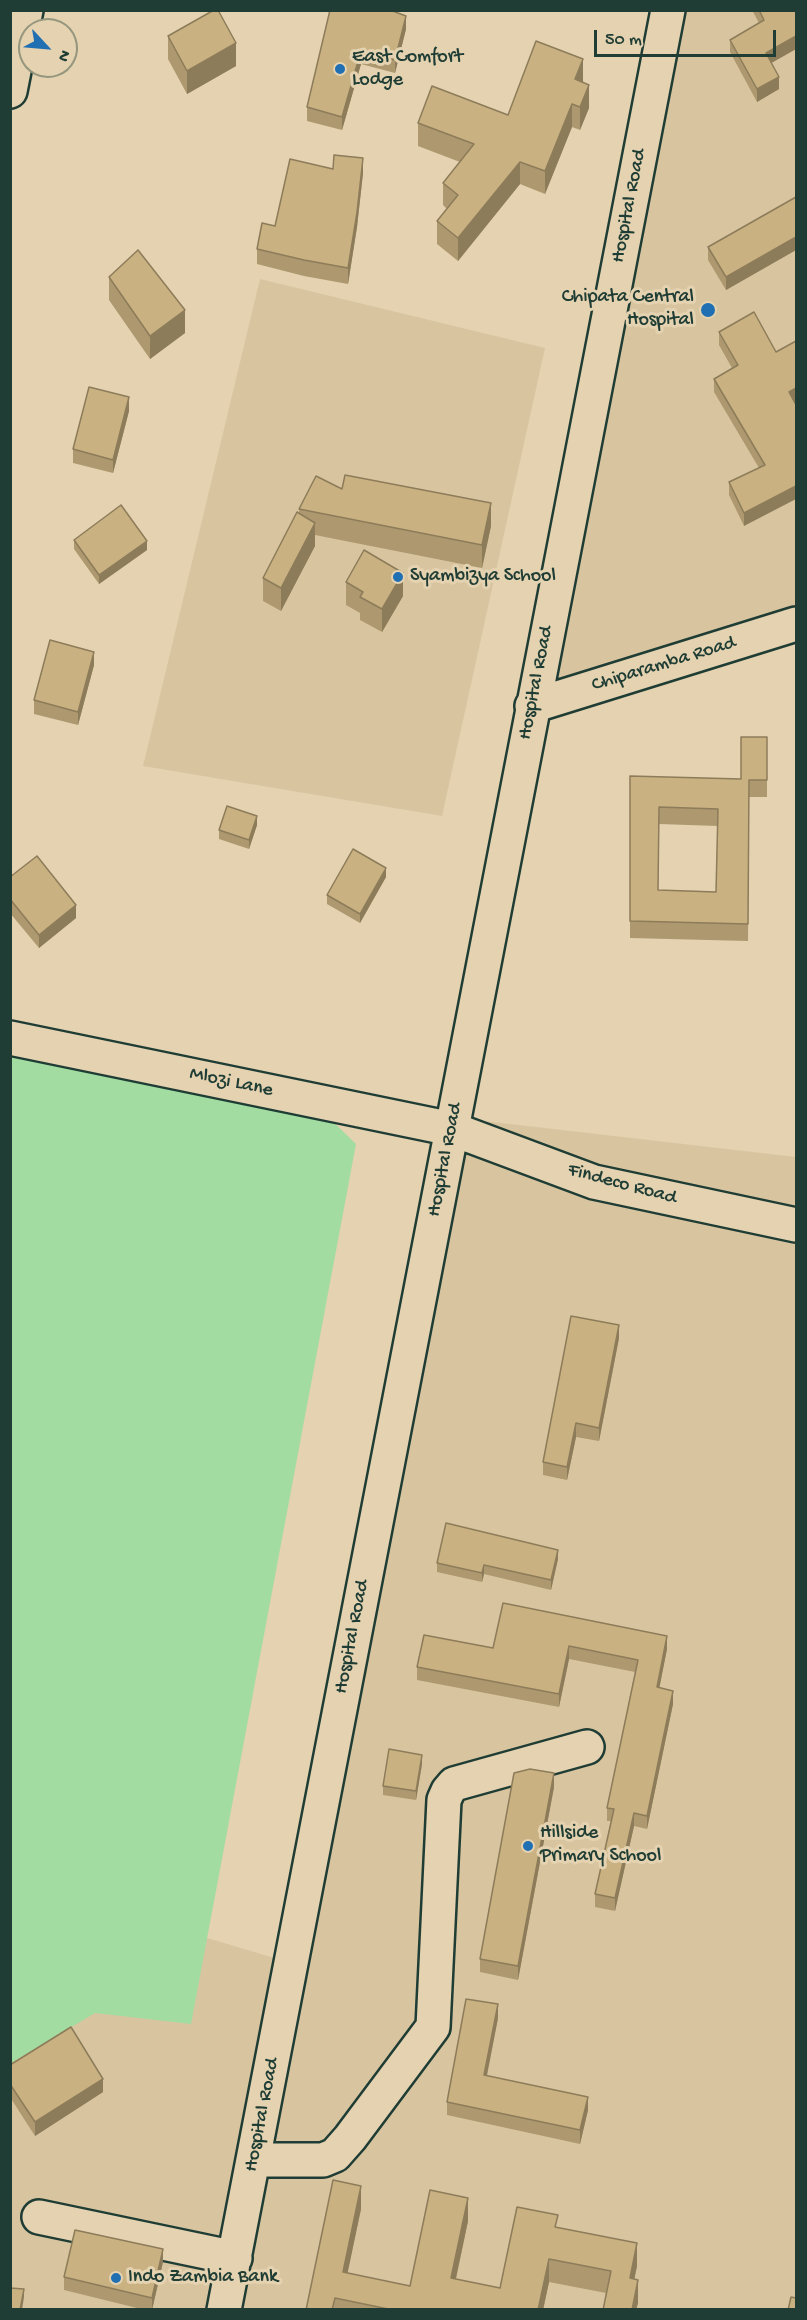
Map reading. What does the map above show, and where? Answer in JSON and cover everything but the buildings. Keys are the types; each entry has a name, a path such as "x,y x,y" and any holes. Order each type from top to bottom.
{"street":[{"path":"10,91 26,10"},
{"name":"Hospital Road","path":"224,2310 668,10"},
{"name":"Chiparamba Road","path":"532,706 796,624"},
{"name":"Mlozi Lane","path":"10,1038 452,1129"},
{"name":"Findeco Road","path":"452,1129 594,1182 796,1226"},
{"path":"254,2160 323,2160 335,2155 433,2026 444,1800 448,1791 454,1784 586,1747"},
{"path":"39,2217 235,2258"}],"shaded area":[{"name":"Chipata Central Hospital","path":"685,11 796,11 796,610 532,706"},
{"path":"260,279 545,348 442,816 143,766"},
{"path":"458,1118 796,1157 796,2309 11,2309 10,1879 291,1963"}],"green space":[{"path":"10,1055 324,1113 356,1144 191,2024 95,2013 11,2063"}],"place":[{"name":"East Comfort Lodge","path":"340,69"},
{"name":"Chipata Central Hospital","path":"708,310"},
{"name":"Syambizya School","path":"398,577"},
{"name":"Hillside Primary School","path":"528,1846"},
{"name":"Indo Zambia Bank","path":"116,2278"}]}
